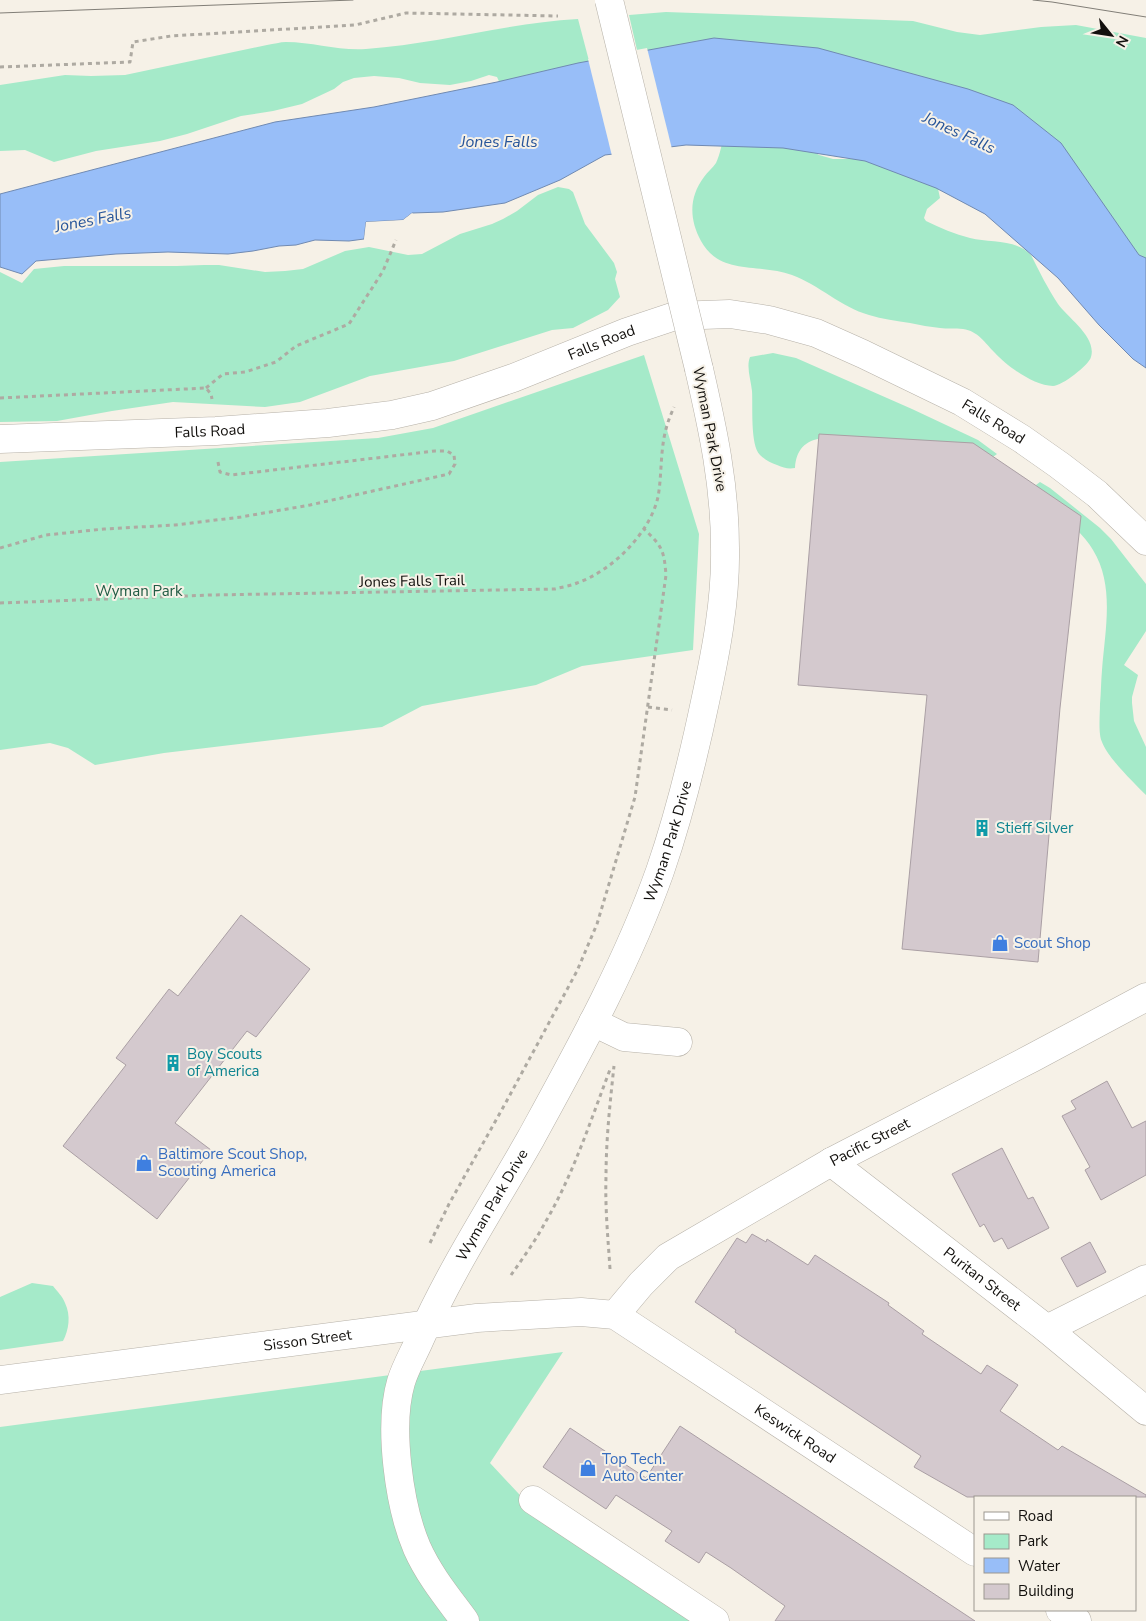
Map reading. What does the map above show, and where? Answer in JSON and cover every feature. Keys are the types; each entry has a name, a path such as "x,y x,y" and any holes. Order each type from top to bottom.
{"street":[{"name":"Wyman Park Drive","path":"465,1621 442,1590 418,1549 404,1508 397,1458 396,1416 401,1383 445,1286 512,1172 593,1022 637,928 659,872 679,811 695,752 720,622 725,550 724,501 716,448 699,369 609,0"},
{"name":"Falls Road","path":"0,440 216,431 328,423 392,415 432,406 504,381 628,332 675,316 730,314 769,320 816,333 864,354 962,402 1022,439 1059,465 1097,494 1146,541"},
{"name":"Pacific Street","path":"614,1315 668,1257 831,1162 1146,997"},
{"path":"593,1022 624,1037 678,1042"},
{"name":"Puritan Street","path":"831,1162 1047,1329 1146,1411"},
{"path":"1047,1329 1146,1279"},
{"name":"Sisson Street","path":"0,1380 477,1318 581,1312 614,1315"},
{"name":"Keswick Road","path":"614,1315 974,1551"},
{"path":"533,1500 715,1621"},
{"path":"1062,1611 1077,1621"}],"path":[{"path":"0,67 130,62 133,42 171,36 355,24 406,13 558,16"},
{"path":"0,398 206,388 223,374 244,372 276,362 296,346 349,324 383,271 396,240"},
{"path":"206,388 211,394 213,402"},
{"name":"Jones Falls Trail","path":"0,603 210,595 555,589 578,583 600,572 622,555 644,529 658,498 666,429 674,406"},
{"path":"0,548 46,535 175,525 241,517 310,505 448,474 455,464 454,455 447,451 435,451 231,475 220,472 217,455"},
{"path":"429,1245 449,1204 577,971 597,924 635,797 666,575 664,553 657,541 644,529"},
{"path":"648,707 675,710"},
{"path":"510,1275 531,1248 564,1187 615,1058 608,1130 606,1178 606,1223 614,1315"}],"green space":[{"path":"666,12 913,21 957,32 980,35 1041,27 1076,25 1146,38 1146,279 637,50 629,15"},
{"path":"578,19 593,76 503,90 497,77 489,75 450,85 420,83 399,78 374,76 354,78 302,104 241,116 160,141 96,151 54,162 25,150 0,151 0,85 65,75 125,75 281,42 306,43 346,49 366,49 420,43 551,21"},
{"path":"725,134 808,148 819,155 833,159 862,159 937,184 940,198 927,209 924,218 926,221 948,231 978,240 1003,242 1018,246 1031,255 1058,304 1090,342 1092,350 1089,361 1062,383 1053,386 1038,383 1014,369 1000,358 981,338 968,330 932,327 874,316 849,307 792,275 741,267 719,259 709,252 701,241 694,225 692,208 699,185 716,163"},
{"path":"558,187 569,189 573,192 585,224 614,263 617,272 615,279 620,297 608,310 573,328 552,330 454,361 370,376 300,402 265,407 173,402 57,421 0,422 0,272 22,283 34,269 64,266 219,265 265,272 303,269 345,251 369,247 408,255 422,254 460,234 503,219 538,195"},
{"path":"773,353 796,358 912,409 978,440 997,454 993,457 823,438 811,441 803,447 797,456 795,468 786,468 766,460 760,455 755,443 752,391 748,365 750,357"},
{"name":"Wyman Park","path":"644,355 699,534 693,650 582,666 536,685 422,706 382,727 164,753 95,765 68,748 50,743 0,750 0,462 378,438 433,428"},
{"path":"1040,482 1100,528 1111,539 1146,584 1146,631 1124,665 1138,675 1132,703 1134,721 1146,747 1146,795 1115,763 1101,738 1100,704 1107,608 1104,578 1100,564 1088,542 1081,534 1064,518 1028,491"},
{"path":"32,1283 53,1286 63,1299 69,1317 65,1337 63,1341 0,1350 0,1297"},
{"path":"563,1352 490,1463 532,1508 703,1621 0,1621 0,1427"}],"water":[{"name":"Jones Falls","path":"714,38 818,48 968,89 1013,105 1061,143 1139,255 1146,258 1146,368 1133,359 1099,325 1058,278 985,214 936,188 865,161 783,148 686,145 605,155 560,180 505,203 443,212 412,213 403,220 366,222 364,239 349,241 315,240 296,245 228,254 168,252 116,254 36,261 22,274 0,267 0,194 275,122 374,107 578,63"}],"pier":[{"path":"647,48 672,149 612,156 588,59"},
{"path":"412,213 414,215 404,223 368,224 366,239 364,239 366,222 403,220"}],"building":[{"path":"819,434 973,443 1081,516 1060,708 1038,962 902,949 927,695 798,685"},
{"name":"Boy Scouts of America","path":"241,915 310,969 256,1037 247,1031 175,1123 211,1150 157,1219 63,1146 126,1065 116,1058 169,989 178,996"},
{"path":"1107,1081 1132,1128 1146,1121 1146,1175 1101,1200 1085,1170 1090,1167 1062,1116 1076,1109 1071,1101"},
{"path":"1002,1148 1028,1199 1033,1197 1049,1228 1008,1249 1002,1238 994,1242 984,1224 980,1227 952,1174"},
{"path":"752,1234 766,1242 767,1239 808,1265 815,1255 889,1303 888,1305 924,1331 922,1334 981,1374 987,1365 1018,1385 1000,1411 1058,1450 1062,1446 1146,1495 1146,1497 967,1497 914,1467 921,1456 735,1332 736,1330 695,1302 737,1238 746,1243"},
{"path":"1090,1242 1106,1272 1077,1287 1061,1258"},
{"path":"680,1426 975,1621 775,1621 785,1606 731,1568 706,1552 699,1563 665,1541 672,1531 616,1495 606,1509 543,1467 570,1428 646,1478"}],"tram line":[{"path":"0,13 353,0"},
{"path":"1033,0 1146,17"}],"place":[{"name":"Stieff Silver","path":"982,828"},
{"name":"Scout Shop","path":"1000,943"},
{"name":"Boy Scouts of America","path":"173,1063"},
{"name":"Baltimore Scout Shop, Scouting America","path":"144,1163"},
{"name":"Top Tech. Auto Center","path":"588,1468"}]}
